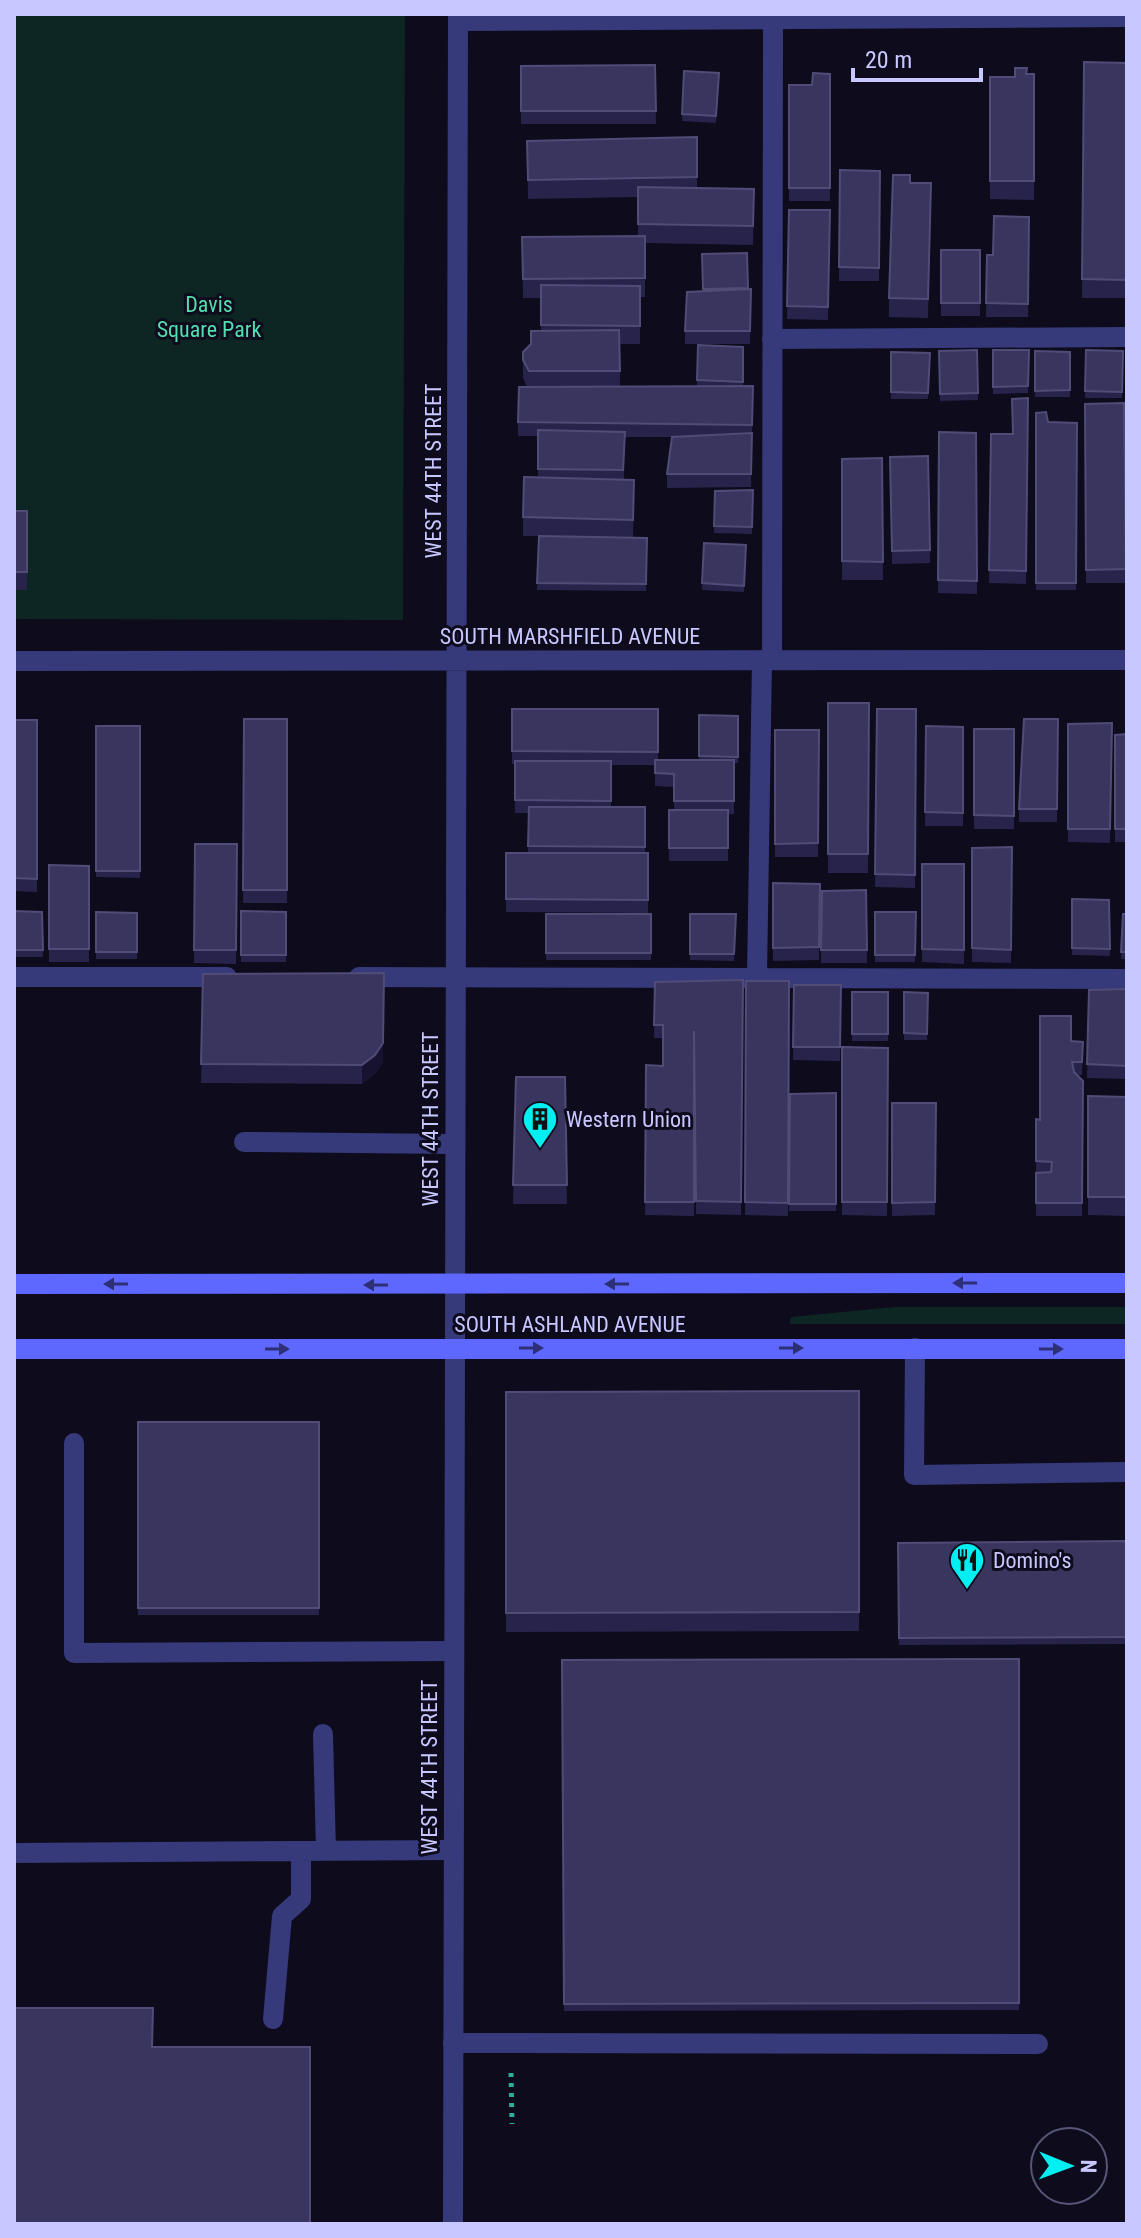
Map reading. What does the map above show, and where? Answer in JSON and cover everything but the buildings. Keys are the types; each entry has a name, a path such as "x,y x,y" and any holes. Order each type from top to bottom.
{"main road":[{"name":"SOUTH ASHLAND AVENUE","path":"14,1284 1127,1283"},
{"name":"SOUTH ASHLAND AVENUE","path":"14,1349 1127,1349"}],"street":[{"path":"757,977 767,660 773,16"},
{"path":"458,18 1127,17"},
{"name":"WEST 44TH STREET","path":"453,2224 458,18"},
{"path":"772,339 1127,337"},
{"name":"SOUTH MARSHFIELD AVENUE","path":"14,661 1127,660"},
{"path":"14,977 244,977"},
{"path":"339,977 1127,979"},
{"path":"244,1142 454,1144"},
{"path":"915,1348 914,1475 1127,1472"},
{"path":"74,1443 74,1653 454,1651"},
{"path":"323,1734 326,1851"},
{"path":"14,1853 453,1850"},
{"path":"273,2019 282,1916 301,1899 301,1851"},
{"path":"453,2043 1038,2044"}],"path":[{"path":"511,2042 512,2124"}],"green space":[{"name":"Davis Square Park","path":"14,14 405,14 403,620 14,619"},
{"path":"894,1307 1127,1307 1127,1324 790,1324 791,1317"}],"place":[{"name":"Western Union","path":"540,1150"},
{"name":"Domino's","path":"967,1591"}]}
